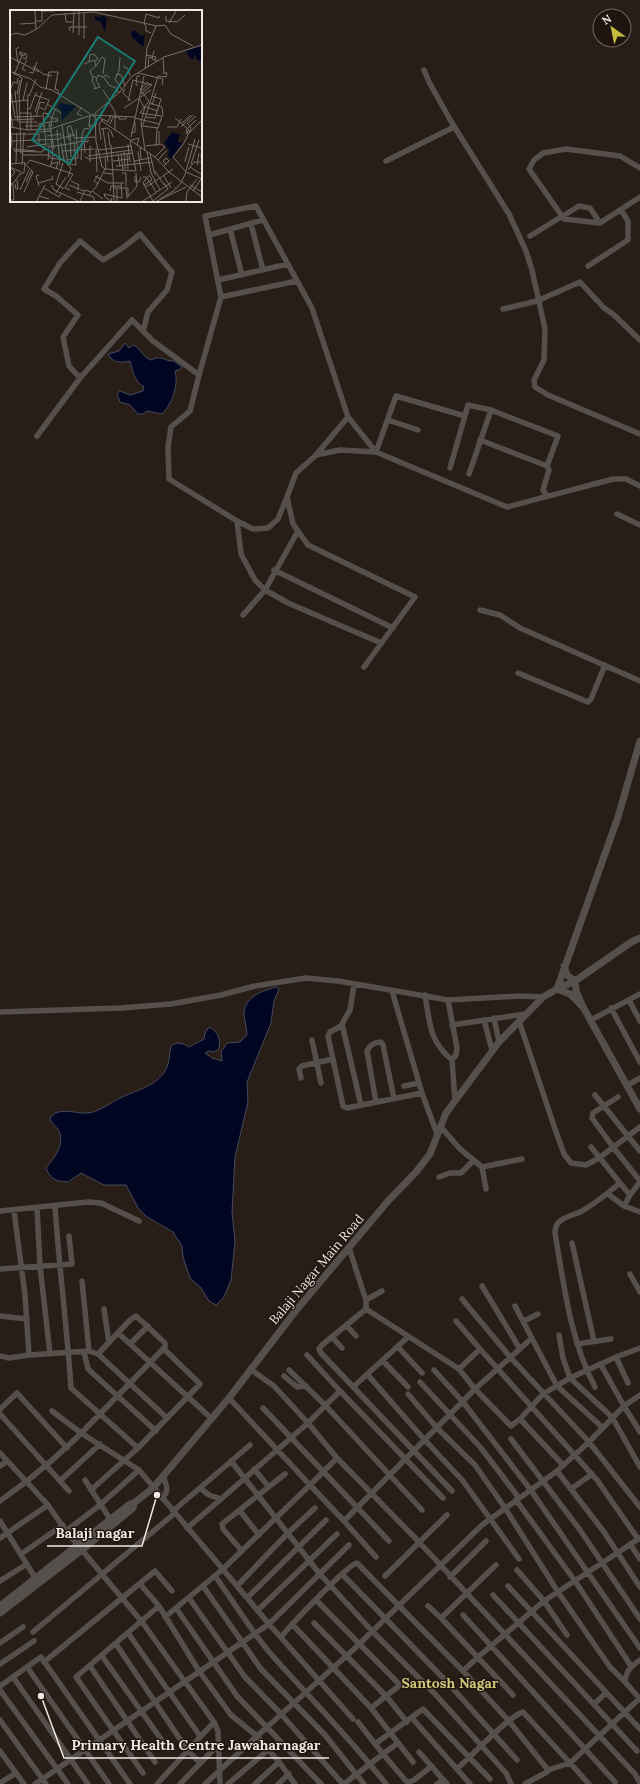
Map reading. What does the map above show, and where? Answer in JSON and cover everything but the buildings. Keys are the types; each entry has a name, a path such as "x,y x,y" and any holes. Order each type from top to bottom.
{"street":[{"path":"424,70 454,127 509,214 526,251 544,322 545,353 544,360 534,380 535,387 548,395 640,434"},
{"path":"386,161 454,127"},
{"path":"639,166 620,156 566,149 543,152 534,160 529,168 564,219 600,222 640,197"},
{"path":"348,417 316,455 296,473 278,519 268,528 253,529 237,521 169,479 168,447 171,427 190,411 221,297 205,216 256,206 312,308 348,417 376,452"},
{"path":"530,236 561,215 579,206 590,208 600,222"},
{"path":"588,266 628,240 628,221 621,210"},
{"path":"209,235 263,220"},
{"path":"251,224 263,270"},
{"path":"230,229 242,275"},
{"path":"80,378 69,366 63,337 78,315 56,296 44,289 60,263 80,241 103,260 124,247 140,234 172,272 167,290 148,312 143,331"},
{"path":"218,280 288,264"},
{"path":"221,297 297,281"},
{"path":"503,310 538,301 580,282 604,308 613,314 640,340"},
{"path":"37,436 80,378 132,320 153,341 199,375"},
{"path":"376,452 396,396 465,416"},
{"path":"450,468 468,405 490,410 558,436 548,466 549,470 543,490 547,496"},
{"path":"469,474 490,410"},
{"path":"388,420 418,430"},
{"path":"480,440 548,466"},
{"path":"316,455 340,450 376,452 507,507 612,479 626,480 640,486"},
{"path":"287,497 293,524 308,545 415,596 364,667"},
{"path":"617,514 640,525"},
{"path":"237,521 241,554 255,580 265,590 288,603 381,643"},
{"path":"243,615 265,590 274,570 298,531"},
{"path":"274,570 393,628"},
{"path":"480,610 500,616 520,628 640,681"},
{"path":"518,673 588,702 592,699 605,665"},
{"path":"583,1007 570,994 557,988 618,816 640,741"},
{"name":"Balaji Nagar Main Road","path":"0,1612 133,1508 134,1503 153,1488 229,1398 294,1313 388,1201 416,1172 430,1154 440,1126 455,1100 492,1050 525,1014 543,997 557,988 575,981 633,941 640,938"},
{"path":"564,966 567,975 575,981 576,990 583,1007 628,1085 640,1109"},
{"path":"0,1012 121,1008 171,1004 221,995 255,986 306,978 392,992 425,995 448,1000 520,996 543,997"},
{"path":"354,985 350,1010 342,1024 330,1032 328,1036 343,1106 347,1108 422,1093"},
{"path":"392,992 422,1093 437,1134"},
{"path":"591,1020 611,1008 640,994"},
{"path":"425,995 435,1042 441,1051 452,1060"},
{"path":"448,1000 457,1051 452,1060 455,1100"},
{"path":"629,1000 640,1021"},
{"path":"611,1008 640,1062"},
{"path":"452,1025 525,1014"},
{"path":"494,1018 499,1042"},
{"path":"484,1020 492,1050"},
{"path":"519,1021 564,1154 571,1163 586,1165 599,1158 640,1127"},
{"path":"342,1024 361,1105"},
{"path":"312,1040 321,1083"},
{"path":"376,1102 367,1051 372,1044 376,1042 381,1042 383,1045 394,1099"},
{"path":"301,1078 300,1067 333,1059"},
{"path":"628,1085 640,1078"},
{"path":"404,1086 419,1083"},
{"path":"595,1096 640,1151"},
{"path":"618,1097 593,1114 592,1118 613,1148 640,1181 624,1206"},
{"path":"440,1126 473,1161 482,1167 522,1159"},
{"path":"591,1147 630,1195"},
{"path":"439,1177 450,1173 461,1173 473,1161"},
{"path":"482,1167 486,1189"},
{"path":"595,1387 586,1371 577,1344 565,1292 555,1227 564,1219 582,1211 608,1194 620,1183"},
{"path":"608,1194 624,1206 640,1212"},
{"path":"0,1211 88,1202 101,1203 139,1221"},
{"path":"55,1206 71,1388 138,1448"},
{"path":"37,1208 40,1266 50,1354"},
{"path":"14,1210 22,1267 29,1355"},
{"path":"0,1269 72,1264 69,1236"},
{"path":"572,1244 594,1341"},
{"path":"349,1248 366,1300 366,1309"},
{"path":"630,1274 640,1292"},
{"path":"82,1281 88,1369 156,1431"},
{"path":"482,1286 520,1349"},
{"path":"366,1300 382,1291"},
{"path":"462,1299 510,1358 588,1442 640,1507"},
{"path":"515,1306 558,1386 602,1427"},
{"path":"104,1309 109,1343"},
{"path":"366,1309 319,1349 321,1353 452,1491"},
{"path":"366,1309 458,1369 508,1425 513,1425 520,1419 543,1394 570,1378 640,1348"},
{"path":"524,1321 538,1314"},
{"path":"0,1316 27,1318"},
{"path":"0,1501 27,1482 67,1448 118,1397 164,1349 166,1345 136,1316 130,1320 98,1354"},
{"path":"456,1320 480,1349 576,1454 606,1490 639,1538 602,1564 544,1601 491,1645 464,1671"},
{"path":"346,1325 356,1336"},
{"path":"130,1344 148,1326"},
{"path":"118,1333 211,1418"},
{"path":"559,1335 562,1358 570,1378 612,1417 640,1467"},
{"path":"332,1337 342,1348"},
{"path":"353,1387 408,1337"},
{"path":"344,1521 475,1389 532,1338"},
{"path":"577,1344 611,1339"},
{"path":"398,1347 422,1373"},
{"path":"91,1490 156,1431 198,1385 199,1382 164,1349"},
{"path":"458,1369 480,1349"},
{"path":"0,1356 9,1358 86,1351 98,1354 167,1418"},
{"path":"307,1355 443,1498"},
{"path":"616,1357 628,1383"},
{"path":"383,1361 408,1387"},
{"path":"601,1365 640,1432"},
{"path":"250,1369 274,1386 308,1423 336,1458 372,1493 440,1565 640,1781"},
{"path":"289,1370 325,1405 422,1510"},
{"path":"434,1370 462,1402 530,1490 588,1572 616,1616 640,1648"},
{"path":"367,1374 463,1481 519,1559"},
{"path":"284,1376 297,1387 306,1386"},
{"path":"420,1382 481,1448 575,1581 631,1666"},
{"path":"187,1528 276,1449 308,1423 340,1391"},
{"path":"0,1409 18,1393 67,1448"},
{"path":"408,1394 437,1428 475,1465 505,1508 558,1592 610,1667 640,1698 570,1763 548,1770 525,1784"},
{"path":"204,1784 280,1713 346,1656 490,1519 557,1471 624,1406 640,1395"},
{"path":"229,1398 376,1557"},
{"path":"262,1408 389,1541"},
{"path":"52,1411 81,1433 139,1470 269,1624 318,1680 356,1720 383,1754 409,1782 414,1780 432,1766"},
{"path":"0,1414 69,1491"},
{"path":"520,1419 563,1465"},
{"path":"511,1439 580,1530 640,1619"},
{"path":"60,1481 100,1444"},
{"path":"34,1632 250,1445"},
{"path":"0,1453 48,1505 66,1531 142,1622 214,1722 218,1731 220,1744 220,1784"},
{"path":"165,1617 216,1576 277,1518 336,1458"},
{"path":"0,1466 7,1461"},
{"path":"231,1461 330,1586 372,1631 436,1695 506,1773 511,1784"},
{"path":"254,1469 269,1487"},
{"path":"66,1531 100,1505 139,1470"},
{"path":"557,1471 640,1587"},
{"path":"242,1551 222,1526 285,1474"},
{"path":"571,1489 592,1474"},
{"path":"162,1498 166,1495 167,1489 163,1475"},
{"path":"84,1480 110,1519"},
{"path":"200,1488 209,1495 221,1499"},
{"path":"0,1606 36,1578 80,1548 110,1519 130,1504 134,1503"},
{"path":"0,1538 48,1505"},
{"path":"237,1586 288,1533 315,1508"},
{"path":"240,1511 259,1535"},
{"path":"385,1576 447,1515"},
{"path":"248,1598 326,1520"},
{"path":"0,1521 36,1578"},
{"path":"21,1554 62,1525"},
{"path":"258,1610 337,1534"},
{"path":"450,1577 486,1541"},
{"path":"630,1544 640,1559"},
{"path":"35,1784 44,1782 56,1769 255,1632 269,1624 319,1573 350,1545"},
{"path":"281,1637 342,1574 354,1564 358,1563 464,1671 509,1721 548,1770"},
{"path":"0,1581 27,1564"},
{"path":"441,1618 496,1565"},
{"path":"517,1570 544,1601 566,1635"},
{"path":"44,1662 155,1571 172,1591"},
{"path":"342,1574 495,1734 517,1760"},
{"path":"216,1576 269,1652 370,1763 386,1784"},
{"path":"140,1584 159,1606 199,1671 231,1715 257,1736 289,1774 295,1784"},
{"path":"203,1586 261,1669 325,1735 364,1784"},
{"path":"508,1586 640,1729"},
{"path":"493,1595 637,1751"},
{"path":"189,1598 245,1677 280,1713 344,1784 398,1743"},
{"path":"316,1600 400,1684 371,1708"},
{"path":"143,1773 76,1677 159,1606"},
{"path":"428,1606 513,1695"},
{"path":"176,1608 212,1662 238,1696 321,1784"},
{"path":"463,1615 615,1782"},
{"path":"314,1623 386,1696 406,1722"},
{"path":"292,1624 371,1708 413,1762"},
{"path":"0,1643 23,1627"},
{"path":"128,1633 200,1736"},
{"path":"0,1664 34,1641"},
{"path":"116,1644 188,1751 200,1763"},
{"path":"102,1656 168,1749"},
{"path":"0,1686 41,1657 130,1784"},
{"path":"625,1682 626,1674 631,1666 640,1660"},
{"path":"90,1666 155,1762"},
{"path":"27,1667 108,1784"},
{"path":"13,1677 88,1784"},
{"path":"0,1690 68,1784"},
{"path":"594,1704 606,1693"},
{"path":"375,1744 423,1709 490,1779"},
{"path":"457,1769 518,1713 523,1712 589,1784"},
{"path":"412,1718 470,1784"},
{"path":"0,1720 44,1782"},
{"path":"157,1784 214,1722"},
{"path":"180,1784 220,1744"},
{"path":"228,1784 268,1750"},
{"path":"0,1751 2,1760 16,1773 24,1784"},
{"path":"419,1752 445,1782 437,1784"},
{"path":"255,1784 279,1762"},
{"path":"2,1783 16,1773"},
{"path":"278,1784 289,1774"}],"water":[{"path":"125,343 129,348 133,345 136,346 148,359 151,360 161,358 174,361 182,367 175,371 176,382 174,394 166,410 162,414 147,411 143,414 138,414 130,405 120,402 117,394 120,391 130,395 143,391 144,387 136,379 130,361 117,362 114,361 108,354 119,351"},
{"path":"277,987 279,989 274,1001 271,1023 247,1082 248,1102 235,1157 232,1212 235,1242 231,1280 224,1297 216,1305 209,1301 201,1288 190,1278 183,1257 182,1246 173,1232 147,1217 138,1208 126,1185 104,1185 81,1173 68,1182 54,1179 50,1175 46,1168 58,1151 61,1141 59,1131 50,1118 54,1114 63,1111 88,1113 101,1109 122,1097 154,1083 164,1073 168,1065 171,1046 176,1043 180,1043 189,1047 204,1039 205,1033 209,1027 215,1031 220,1043 218,1050 205,1053 212,1058 222,1061 221,1052 227,1043 240,1042 247,1035 244,1013 248,1002 251,998 261,992"}],"place":[{"name":"Balaji nagar","path":"157,1495"},
{"name":"Primary Health Centre Jawaharnagar","path":"41,1696"}],"district":[{"name":"Santosh Nagar","path":"450,1683"}]}
